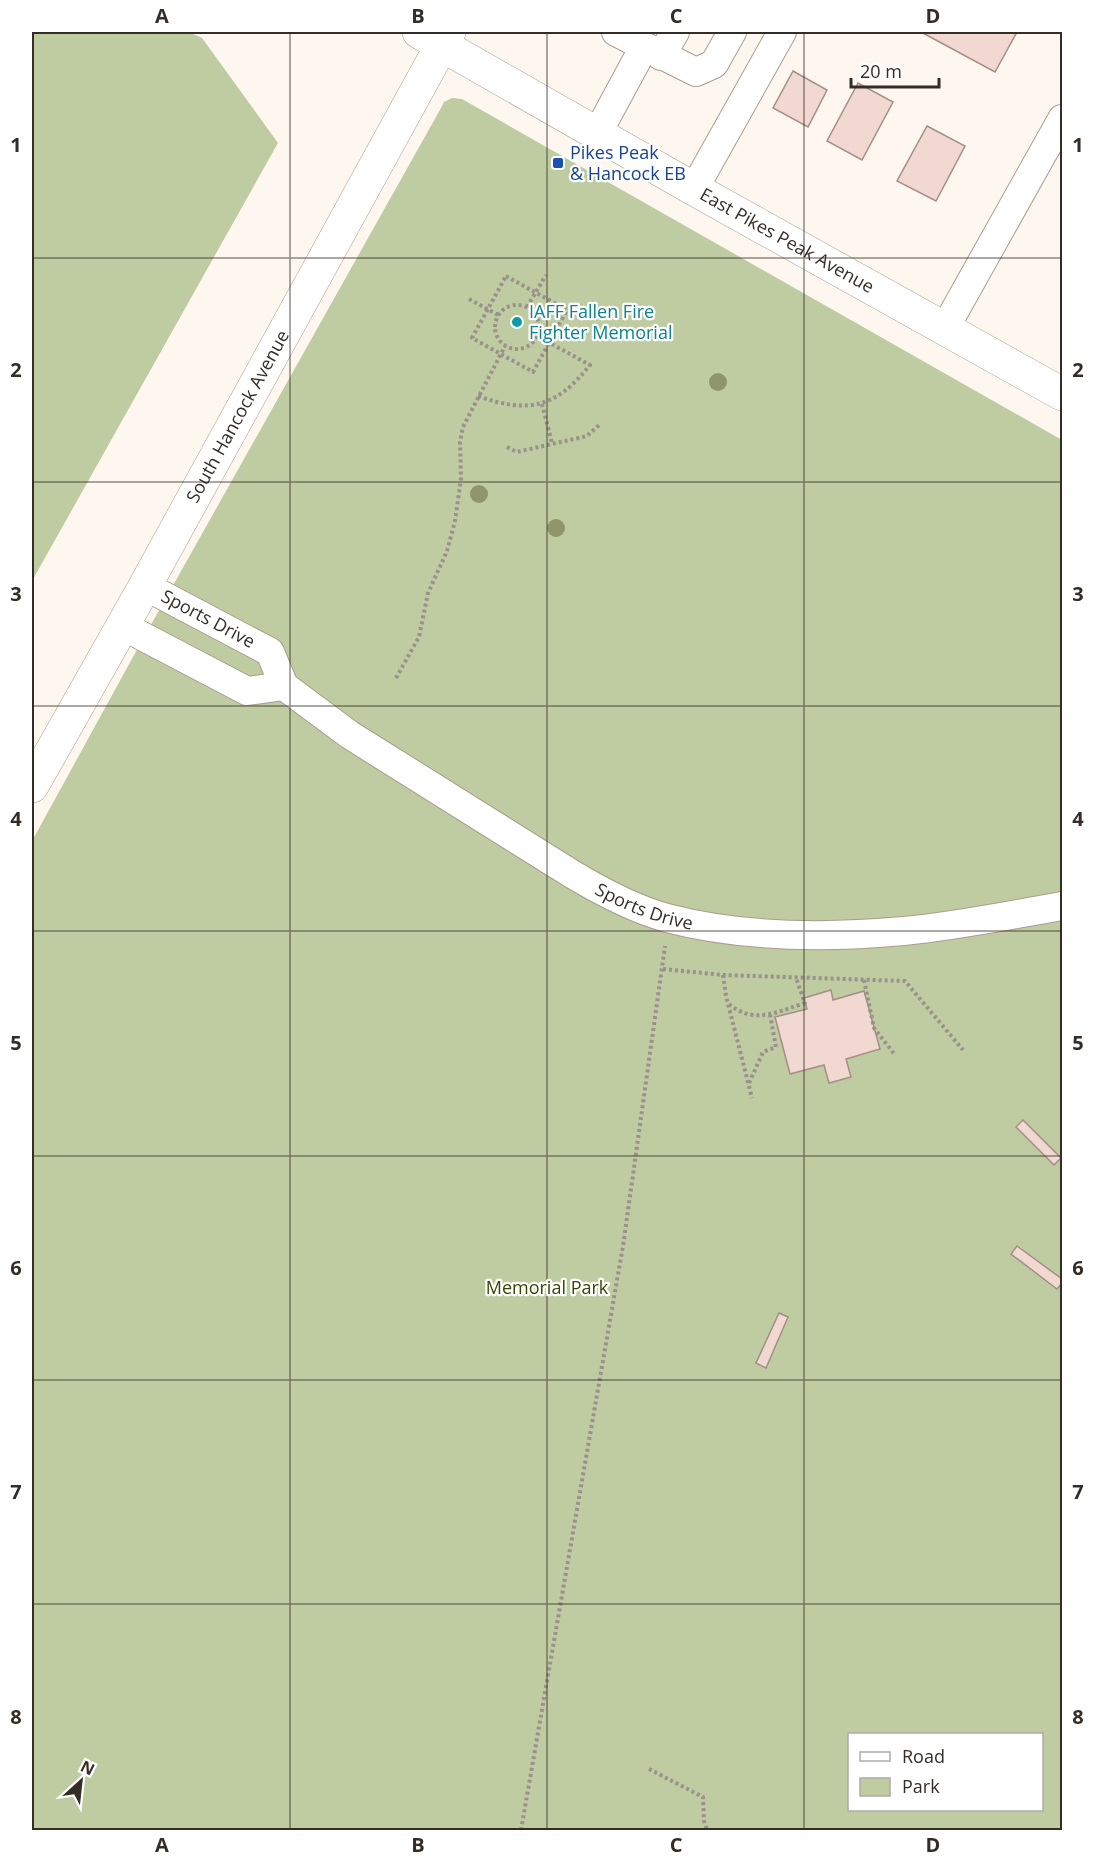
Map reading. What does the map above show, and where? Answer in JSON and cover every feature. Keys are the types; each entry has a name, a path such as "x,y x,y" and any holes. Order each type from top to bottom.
{"main road":[{"name":"East Pikes Peak Avenue","path":"436,36 597,134 1062,394"},
{"name":"South Hancock Avenue","path":"32,786 145,586 436,36"}],"street":[{"path":"616,32 696,72 714,64 732,32"},
{"path":"597,134 652,51 675,32"},
{"path":"694,189 782,32"},
{"path":"945,328 1062,119"},
{"name":"Sports Drive","path":"145,586 270,652 284,686 350,735 603,893 667,918 722,929 815,935 905,931 1062,906"},
{"path":"123,626 247,690 284,686"}],"path":[{"path":"527,307 546,275"},
{"path":"506,276 567,310 533,372 472,338 487,309 506,276"},
{"path":"469,299 498,315"},
{"path":"511,305 527,307 538,320 537,336 523,348 506,346 497,337 495,320 511,305"},
{"path":"478,396 502,405 542,404 562,393 578,380 590,365 537,336"},
{"path":"396,678 418,637 428,593 447,551 455,521 461,479 460,442 463,427 506,346"},
{"path":"542,404 552,443"},
{"path":"507,447 517,452 587,436 599,425"},
{"path":"521,1830 623,1246 663,969 667,918"},
{"path":"663,969 723,975 905,981 963,1050"},
{"path":"723,975 752,1098"},
{"path":"728,1003 737,1011 750,1016 770,1015 805,1003 796,978"},
{"path":"864,980 874,1028 895,1055"},
{"path":"748,1083 763,1052 776,1047 770,1015"},
{"path":"649,1769 703,1797 704,1821 707,1830"}],"green space":[{"path":"32,32 189,32 202,38 278,143 32,581"},
{"name":"Memorial Park","path":"452,98 462,99 1062,440 1062,1830 32,1830 32,841 444,102"}],"building":[{"path":"921,32 1017,32 995,72"},
{"path":"793,71 827,90 808,127 773,108"},
{"path":"858,83 893,102 862,160 827,141"},
{"path":"927,126 965,146 936,201 897,181"},
{"path":"831,990 833,1000 864,991 880,1049 846,1059 851,1077 829,1083 824,1065 790,1074 775,1017 807,1009 804,998"},
{"path":"1023,1120 1061,1158 1054,1165 1016,1127"},
{"path":"1017,1246 1062,1279 1057,1289 1011,1254"},
{"path":"779,1313 788,1317 766,1368 756,1363"}],"place":[{"name":"Pikes Peak & Hancock EB","path":"558,163"},
{"name":"IAFF Fallen Fire Fighter Memorial","path":"517,322"}]}
